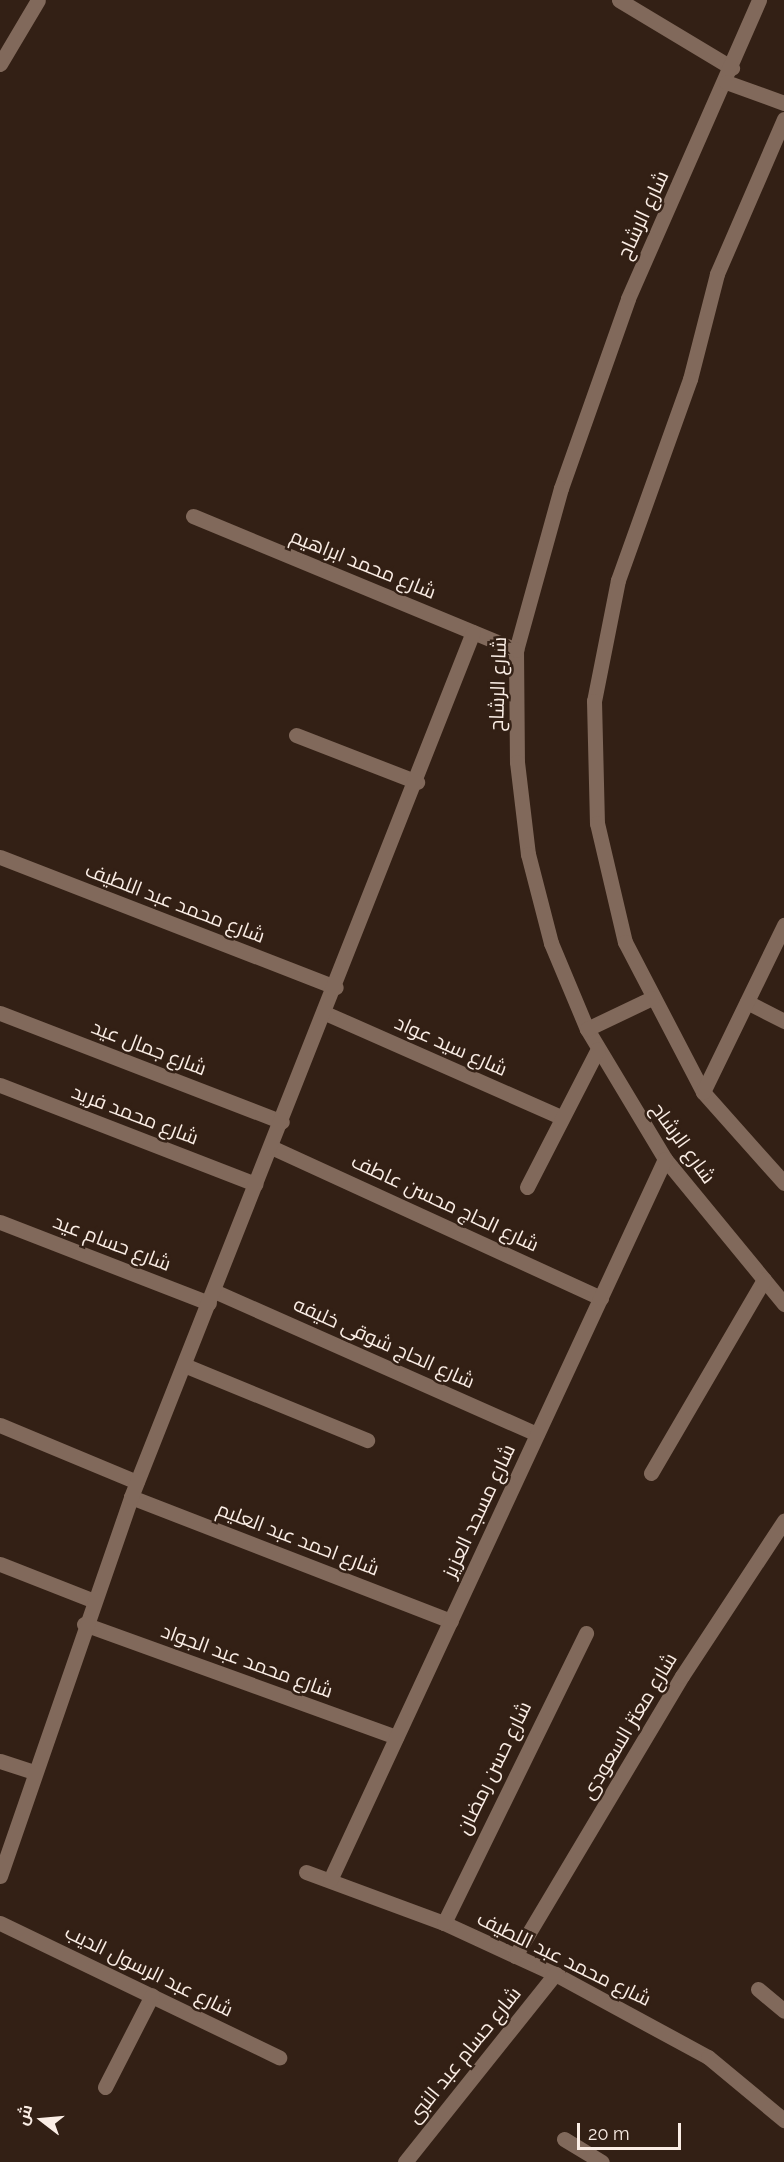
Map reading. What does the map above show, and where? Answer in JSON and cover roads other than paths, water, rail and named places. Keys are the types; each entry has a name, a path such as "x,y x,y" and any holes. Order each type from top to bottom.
{"street":[{"path":"0,64 38,0"},
{"path":"619,0 732,68"},
{"name":"شارع الرشاح","path":"759,0 726,82 628,299 561,488 516,650 518,762 528,854 551,944 593,1025 598,1049 665,1159 784,1304"},
{"path":"726,82 784,103"},
{"path":"784,119 717,274 690,379 618,580 594,701 597,823 625,942 652,998 703,1092 784,1184"},
{"name":"شارع محمد ابراهيم","path":"193,516 516,650"},
{"path":"0,1876 92,1600 131,1497 336,987 473,632"},
{"path":"296,735 417,782"},
{"name":"شارع محمد عبد اللطيف","path":"0,857 336,987"},
{"path":"703,1092 784,925"},
{"path":"593,1025 652,998"},
{"path":"747,1002 784,1021"},
{"name":"شارع جمال عيد","path":"0,1013 282,1122"},
{"name":"شارع سيد عواد","path":"325,1013 561,1117"},
{"path":"527,1187 598,1049"},
{"name":"شارع محمد فريد","path":"0,1085 255,1184"},
{"name":"شارع الحاج محسن عاطف","path":"272,1147 601,1298"},
{"name":"شارع مسجد العزيز","path":"330,1880 665,1159"},
{"name":"شارع حسام عيد","path":"0,1222 211,1297"},
{"path":"651,1473 764,1280"},
{"name":"شارع الحاج شوقى خليفه","path":"211,1297 537,1434"},
{"path":"183,1365 367,1440"},
{"path":"0,1425 137,1482"},
{"name":"شارع احمد عبد العليم","path":"131,1497 451,1621"},
{"name":"شارع معتز السعودى","path":"515,1956 682,1676 784,1521"},
{"path":"0,1564 92,1600"},
{"name":"شارع محمد عبد الجواد","path":"84,1624 396,1737"},
{"name":"شارع حسن رمضان","path":"444,1923 586,1633"},
{"path":"0,1761 34,1772"},
{"name":"شارع محمد عبد اللطيف","path":"306,1872 444,1923 555,1974 708,2057 784,2120"},
{"name":"شارع عبد الرسول الديب","path":"0,1923 279,2057"},
{"name":"شارع حسام عبد النبى","path":"405,2162 555,1974"},
{"path":"758,1989 784,2011"},
{"path":"105,2087 152,1995"},
{"path":"564,2139 602,2162"}]}
